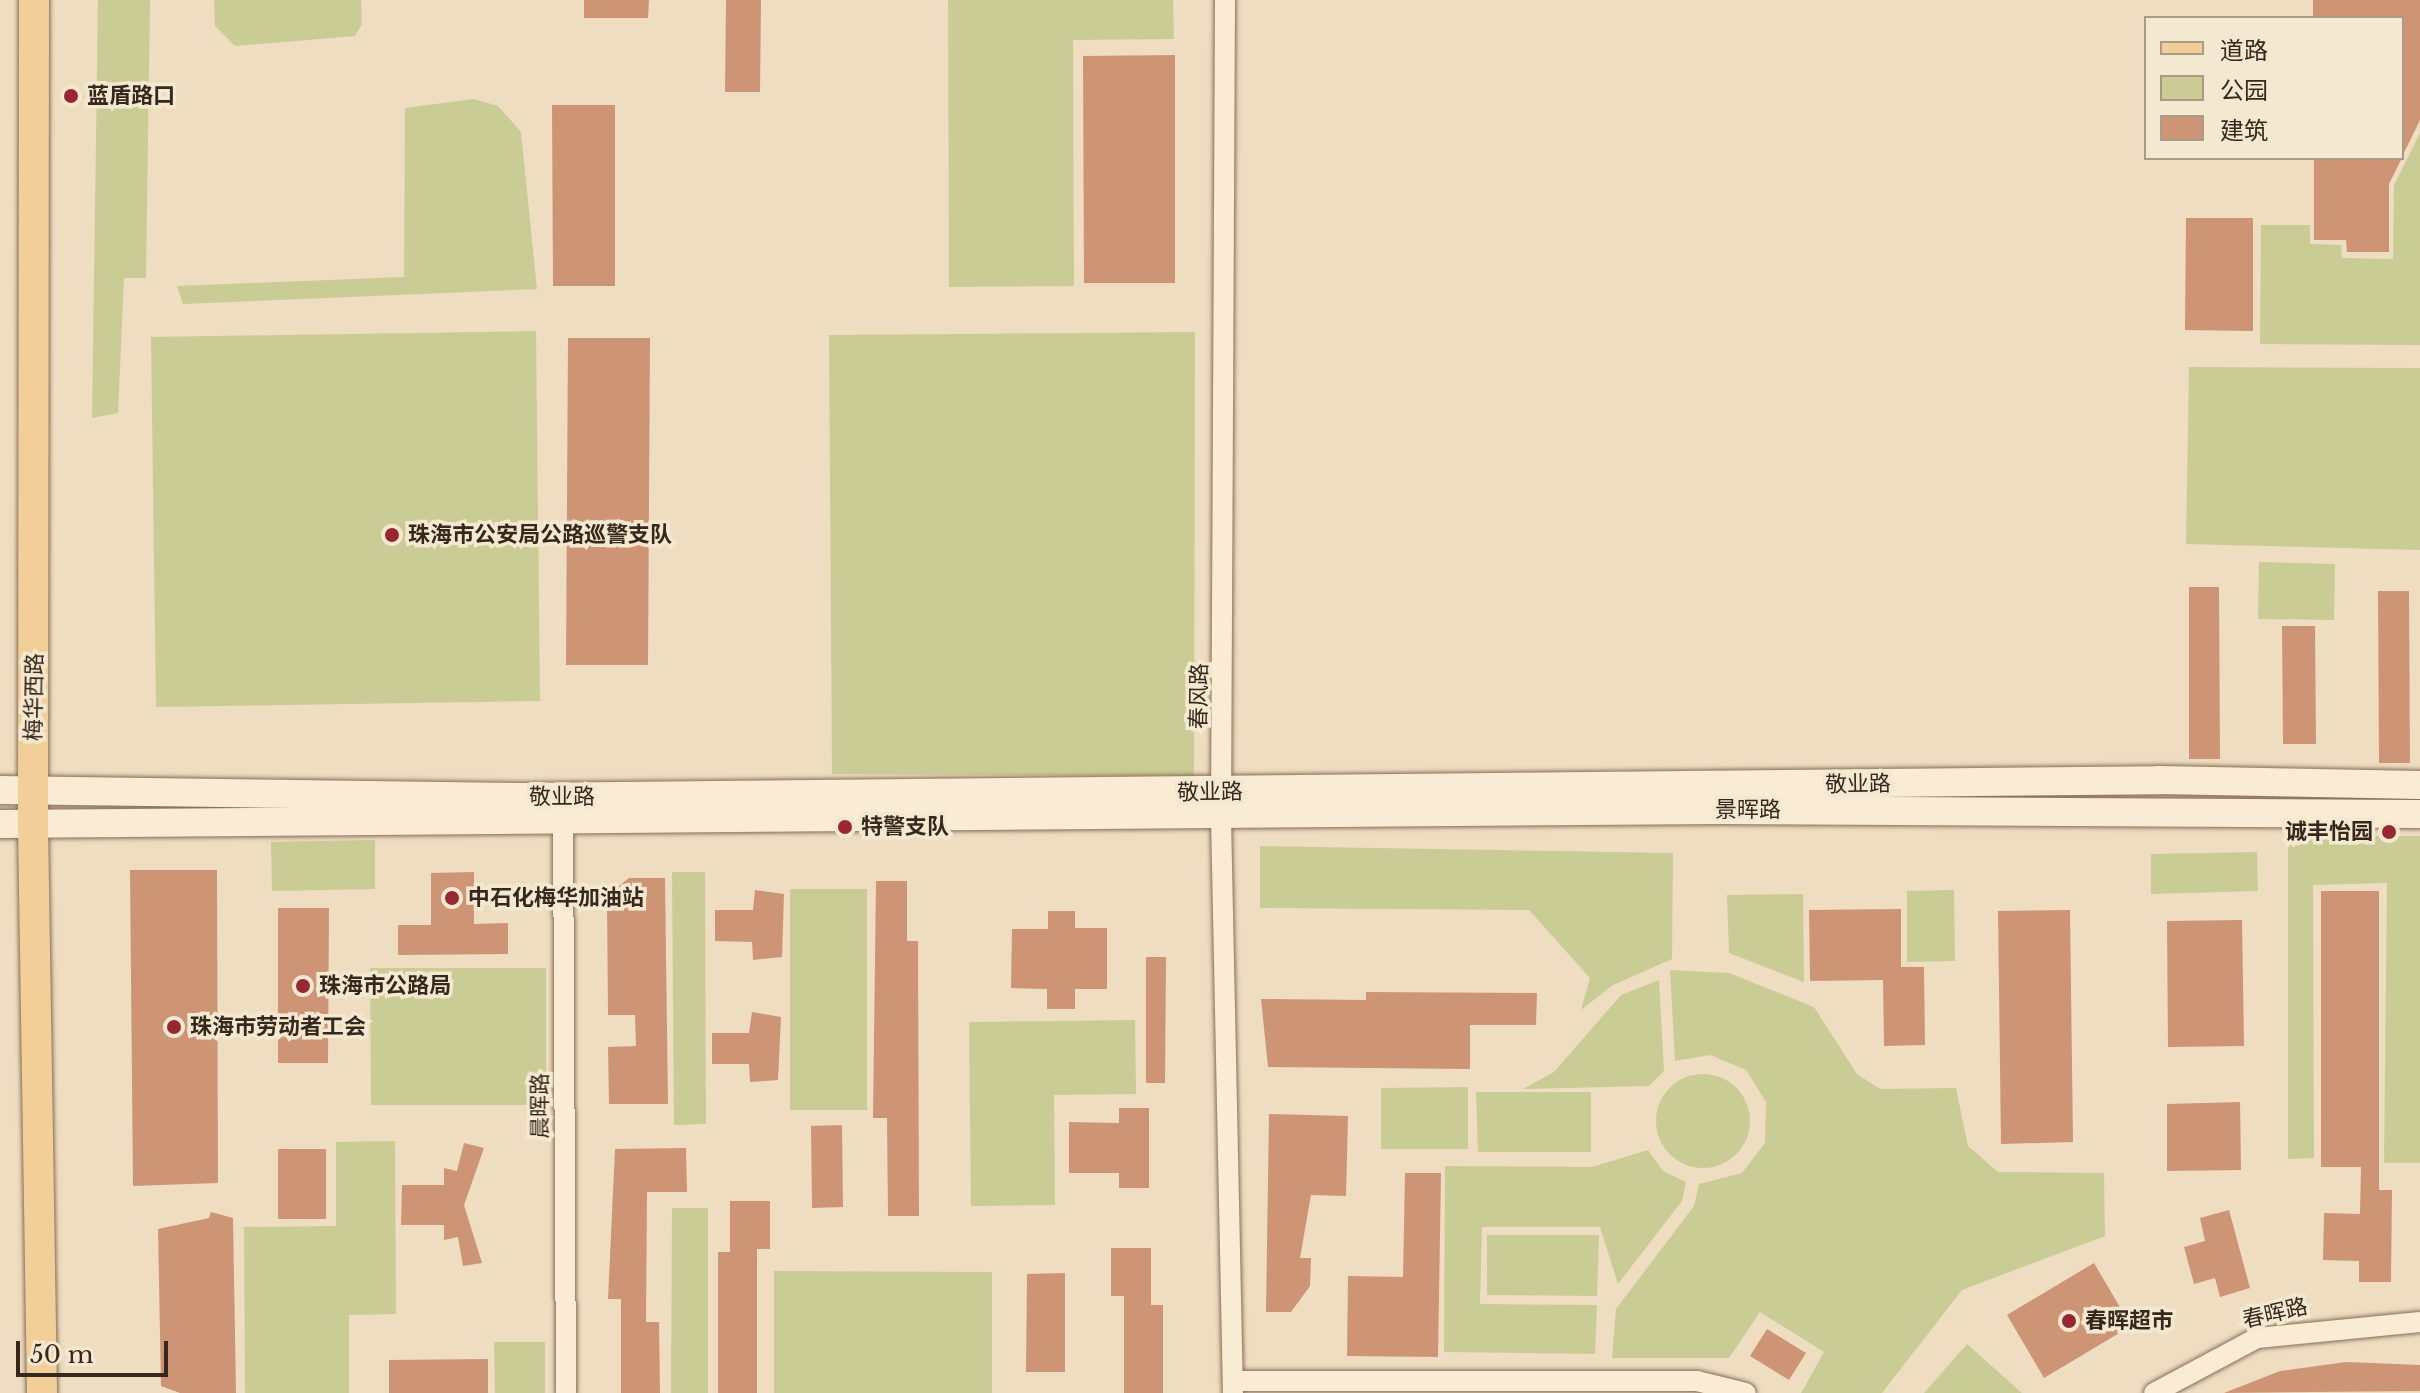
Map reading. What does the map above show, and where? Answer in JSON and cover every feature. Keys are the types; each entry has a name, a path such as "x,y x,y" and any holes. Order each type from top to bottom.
{"main road":[{"name":"梅华西路","path":"34,0 33,825 42,1393"},
{"name":"敬业路","path":"0,824 563,819 2159,780 2420,785"},
{"name":"敬业路","path":"0,790 1221,804"},
{"name":"景晖路","path":"1221,804 2420,814"}],"street":[{"name":"春风路","path":"1225,0 1221,804 1233,1387"},
{"name":"晨晖路","path":"563,819 566,1393"},
{"name":"春晖路","path":"2154,1393 2257,1338 2420,1322"},
{"path":"1233,1387 1697,1381 1746,1393"}],"green space":[{"path":"98,0 150,0 146,278 124,278 118,413 92,418"},
{"path":"214,0 361,0 362,24 355,36 235,46 215,26"},
{"path":"948,0 1173,0 1174,39 1073,40 1074,286 949,287"},
{"path":"474,99 498,106 521,132 537,289 183,304 177,286 404,277 405,108"},
{"path":"2420,133 2420,345 2260,344 2261,225 2310,225 2310,244 2341,245 2342,258 2393,259 2394,185"},
{"path":"536,331 540,701 156,707 151,337"},
{"path":"1195,332 1194,776 832,774 829,335"},
{"path":"2189,367 2420,368 2420,550 2186,544"},
{"path":"2259,562 2335,564 2334,620 2258,619"},
{"path":"2288,836 2420,836 2420,1163 2384,1163 2387,883 2313,885 2314,1158 2288,1159"},
{"path":"375,840 375,889 272,891 271,842"},
{"path":"1260,846 1673,853 1672,959 1613,985 1581,1010 1590,978 1529,910 1260,908"},
{"path":"2257,852 2258,891 2151,894 2151,854"},
{"path":"672,872 705,872 706,1124 674,1125"},
{"path":"790,889 867,889 867,1110 790,1110"},
{"path":"1954,890 1955,961 1907,962 1907,891"},
{"path":"1803,894 1804,982 1729,953 1727,895"},
{"path":"370,968 546,968 546,1105 371,1105"},
{"path":"1670,970 1729,973 1814,1007 1857,1074 1880,1089 1956,1088 1968,1146 1998,1172 2104,1173 2105,1236 1962,1290 1882,1393 1801,1393 1824,1352 1760,1312 1729,1358 1612,1358 1616,1309 1694,1206 1699,1184 1742,1173 1765,1143 1766,1102 1746,1070 1710,1055 1675,1061"},
{"path":"1659,980 1664,1071 1649,1086 1523,1089 1554,1072 1621,995"},
{"path":"1135,1020 1136,1094 1054,1095 1055,1205 971,1206 969,1022"},
{"path":"1703,1074 1721,1077 1736,1088 1747,1103 1750,1121 1747,1139 1736,1154 1721,1165 1703,1168 1685,1165 1670,1154 1659,1139 1656,1121 1659,1103 1670,1088 1685,1077"},
{"path":"1468,1087 1468,1149 1381,1149 1381,1088"},
{"path":"1476,1092 1591,1092 1591,1152 1478,1152"},
{"path":"395,1141 396,1314 349,1315 349,1393 245,1393 244,1227 336,1226 336,1142"},
{"path":"1648,1150 1663,1171 1686,1182 1682,1201 1618,1284 1600,1227 1482,1227 1480,1304 1597,1305 1595,1354 1444,1352 1445,1166 1592,1167"},
{"path":"672,1208 708,1208 708,1393 671,1393"},
{"path":"1487,1235 1599,1235 1597,1296 1487,1295"},
{"path":"774,1271 992,1272 992,1393 774,1393"},
{"path":"494,1342 545,1342 545,1393 495,1393"},
{"path":"1967,1344 2022,1393 1924,1393"}],"building":[{"path":"584,0 649,0 648,18 584,18"},
{"path":"726,0 761,0 760,92 725,92"},
{"path":"2313,0 2420,0 2420,120 2404,153 2404,16 2313,16"},
{"path":"1175,55 1175,283 1084,283 1083,56"},
{"path":"552,105 615,105 615,286 553,286"},
{"path":"2314,160 2401,160 2389,184 2389,252 2347,252 2346,240 2314,240"},
{"path":"2186,218 2253,218 2253,331 2185,330"},
{"path":"568,338 650,338 648,665 566,665"},
{"path":"2189,587 2219,587 2220,759 2189,759"},
{"path":"2378,591 2409,591 2410,763 2379,763"},
{"path":"2282,626 2315,626 2316,744 2283,744"},
{"name":"珠海市劳动者工会","path":"130,870 217,870 218,1183 133,1186"},
{"name":"中石化梅华加油站","path":"474,872 474,924 508,923 508,954 398,955 398,925 431,925 431,873"},
{"path":"629,878 665,878 668,1104 609,1104 608,1047 636,1046 635,1015 608,1015 607,895"},
{"path":"876,881 907,881 907,941 918,941 919,1216 888,1216 887,1118 873,1118"},
{"path":"755,890 784,894 782,957 753,960 752,942 715,941 715,910 753,910"},
{"path":"2321,891 2379,891 2379,1190 2392,1190 2391,1282 2359,1282 2359,1261 2323,1260 2324,1213 2360,1214 2361,1167 2321,1167"},
{"name":"珠海市公路局","path":"278,908 329,908 328,1063 278,1063"},
{"path":"1901,909 1901,967 1924,967 1925,1045 1884,1046 1883,980 1810,981 1809,910"},
{"path":"2070,910 2073,1142 2001,1144 1998,911"},
{"path":"1048,911 1075,911 1075,928 1107,928 1107,989 1075,989 1075,1009 1047,1009 1047,989 1011,988 1012,929 1048,929"},
{"path":"2242,920 2244,1046 2168,1047 2167,921"},
{"path":"1146,957 1166,957 1165,1083 1146,1083"},
{"path":"1366,992 1537,993 1536,1025 1470,1025 1470,1069 1268,1067 1261,999 1366,1000"},
{"path":"752,1012 781,1017 778,1080 750,1082 749,1064 712,1064 712,1033 749,1033"},
{"path":"2240,1102 2241,1170 2167,1171 2167,1104"},
{"path":"1119,1108 1149,1108 1149,1188 1119,1188 1119,1173 1069,1173 1069,1122 1119,1123"},
{"path":"1269,1114 1348,1116 1346,1196 1311,1195 1300,1258 1311,1258 1310,1286 1291,1312 1266,1312"},
{"path":"842,1125 843,1207 812,1208 811,1126"},
{"path":"464,1143 484,1148 464,1205 482,1263 463,1266 458,1237 444,1240 444,1225 401,1225 402,1185 444,1185 444,1168 457,1171"},
{"path":"686,1148 687,1192 647,1192 646,1322 659,1322 660,1393 621,1393 621,1299 608,1299 615,1149"},
{"path":"278,1149 326,1149 326,1219 278,1219"},
{"path":"1405,1173 1441,1173 1438,1357 1347,1356 1348,1276 1403,1277"},
{"path":"730,1201 770,1201 770,1249 757,1249 757,1393 718,1393 718,1252 730,1252"},
{"path":"2229,1210 2250,1288 2220,1297 2215,1278 2194,1284 2184,1247 2205,1241 2200,1218"},
{"path":"211,1212 233,1218 236,1393 180,1393 161,1386 158,1229 209,1218"},
{"path":"1111,1248 1151,1248 1151,1305 1163,1305 1163,1393 1124,1393 1124,1296 1111,1296"},
{"name":"春晖超市","path":"2094,1263 2131,1326 2044,1378 2007,1315"},
{"path":"1065,1273 1065,1372 1026,1372 1027,1274"},
{"path":"1767,1329 1806,1353 1789,1380 1750,1356"},
{"path":"488,1359 488,1393 389,1393 389,1360"},
{"path":"2346,1362 2420,1365 2420,1391 2224,1393 2280,1371"}],"place":[{"name":"蓝盾路口","path":"71,96"},
{"name":"珠海市公安局公路巡警支队","path":"392,535"},
{"name":"特警支队","path":"845,827"},
{"name":"诚丰怡园","path":"2389,832"},
{"name":"中石化梅华加油站","path":"452,898"},
{"name":"珠海市公路局","path":"303,986"},
{"name":"珠海市劳动者工会","path":"174,1027"},
{"name":"春晖超市","path":"2069,1321"}]}
